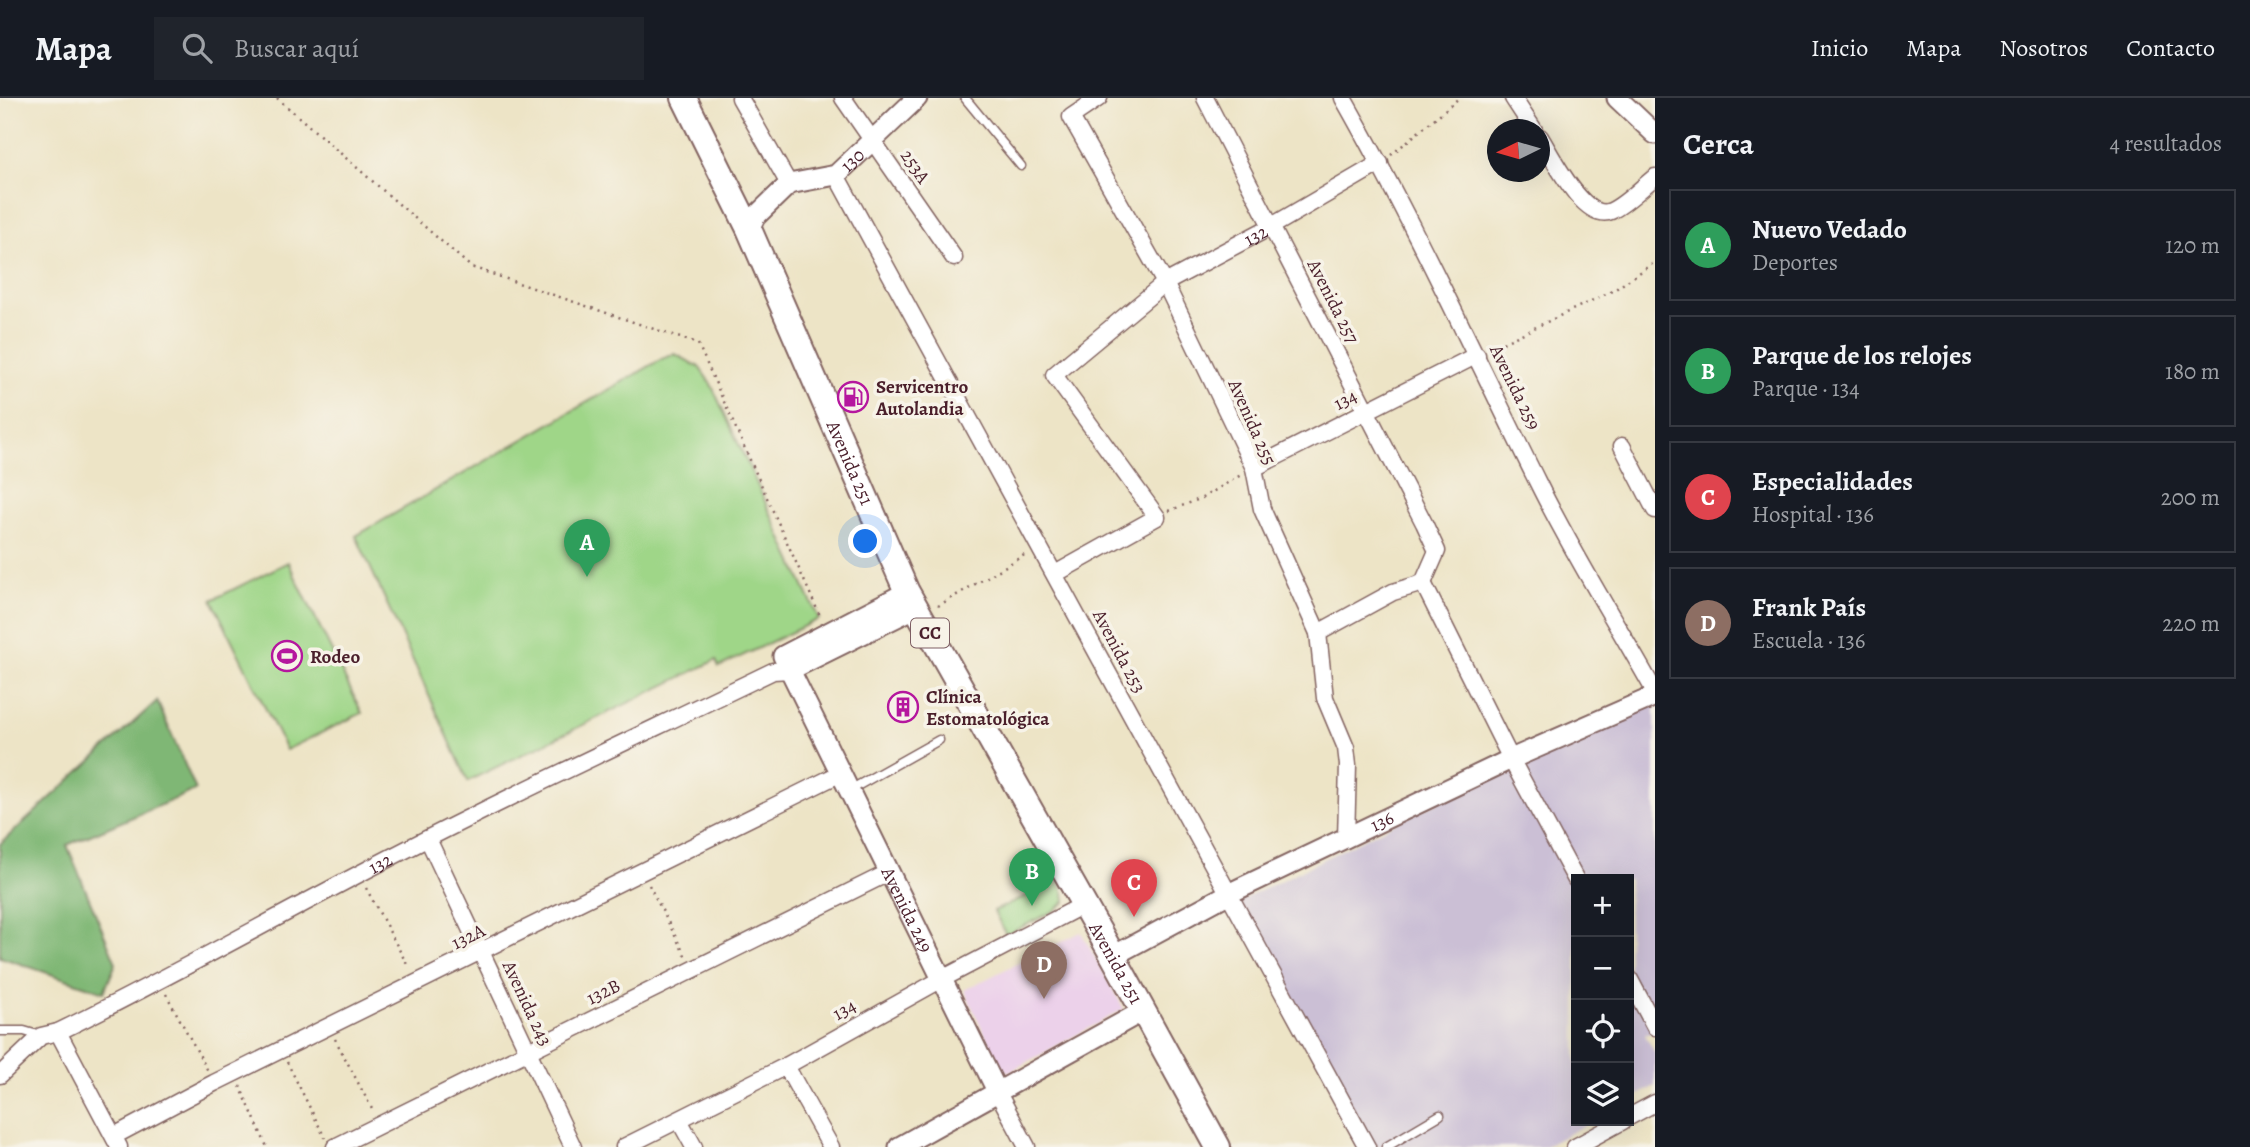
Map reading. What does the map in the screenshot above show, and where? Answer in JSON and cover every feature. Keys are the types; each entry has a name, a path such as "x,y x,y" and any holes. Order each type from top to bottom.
{"main road":[{"name":"Avenida 251","path":"684,98 748,229 914,605 1219,1147"}],"street":[{"path":"740,98 789,184 755,217 748,229"},
{"name":"253A","path":"843,98 954,258"},
{"name":"130","path":"789,184 836,175 918,98"},
{"name":"Avenida 255","path":"1099,98 1071,117 1165,283 1254,468 1262,509 1318,633 1325,698 1346,748 1346,839"},
{"name":"Avenida 257","path":"1205,98 1437,551 1423,583"},
{"name":"Avenida 259","path":"1343,98 1380,163 1539,485 1655,694"},
{"path":"1513,98 1527,119"},
{"path":"1617,98 1655,134"},
{"path":"1550,154 1583,204 1597,211 1610,212 1655,177"},
{"name":"132","path":"1157,517 1055,376 1165,283 1272,226 1380,163"},
{"name":"Avenida 253","path":"836,175 1367,1147"},
{"name":"134","path":"1254,468 1477,355"},
{"path":"1622,446 1655,510"},
{"path":"1055,574 1157,517"},
{"path":"1318,633 1393,592 1423,583 1511,759 1573,874"},
{"name":"132","path":"782,666 827,633 914,605"},
{"name":"132","path":"0,1074 41,1036 58,1032 160,982 428,839 782,666 914,605"},
{"name":"Avenida 249","path":"782,666 845,782 1027,1147"},
{"name":"136","path":"1113,956 1228,894 1511,759 1655,694"},
{"name":"132A","path":"116,1142 214,1083 328,1026 643,872 845,782"},
{"name":"Avenida 243","path":"428,839 573,1147"},
{"name":"132B","path":"335,1147 890,872"},
{"name":"134","path":"624,1147 786,1066 942,979 1083,905"},
{"path":"1634,987 1655,1027"},
{"path":"899,1147 1143,1011"},
{"path":"58,1032 116,1142"},
{"path":"786,1066 831,1147"},
{"path":"1634,1114 1655,1103"},
{"path":"680,1121 694,1147"},
{"path":"1575,1147 1614,1126"}],"lane":[{"path":"965,98 1021,166"},
{"path":"845,782 939,740"},
{"path":"0,1031 24,1031 41,1036"},
{"path":"1386,1147 1440,1115"}],"path":[{"path":"277,98 471,267 698,344 827,633"},
{"path":"1380,163 1459,98"},
{"path":"1477,355 1615,290 1655,262"},
{"path":"1157,517 1202,498 1254,468"},
{"path":"914,605 1039,545"},
{"path":"643,872 692,970"},
{"path":"359,874 417,984"},
{"path":"160,982 214,1083"},
{"path":"328,1026 380,1123"},
{"path":"282,1051 329,1147"},
{"path":"234,1073 267,1147"}],"shaded area":[{"path":"1655,696 1655,1029 1645,1035 1655,1053 1655,1086 1634,1097 1634,874 1571,874 1571,1126 1583,1126 1544,1147 1368,1147 1236,903 1561,740"},
{"path":"1081,932 1124,1009 1009,1072 1001,1069 964,990"}],"green space":[{"path":"675,354 699,367 711,384 819,619 719,667 716,660 468,781 356,536"},
{"name":"Rodeo","path":"288,562 362,713 286,750 212,600"},
{"path":"157,701 196,790 67,845 116,963 104,992 0,957 0,844"},
{"path":"1058,881 1064,892 1065,902 1054,911 1006,935 994,911"}],"place":[{"name":"Servicentro Autolandia","path":"853,397"},
{"name":"Nuevo Vedado","path":"587,577"},
{"name":"Rodeo","path":"287,656"},
{"name":"Clínica Estomatológica","path":"903,707"},
{"name":"Parque de los relojes","path":"1032,906"},
{"name":"Especialidades","path":"1134,917"},
{"name":"Frank País","path":"1044,999"}]}
